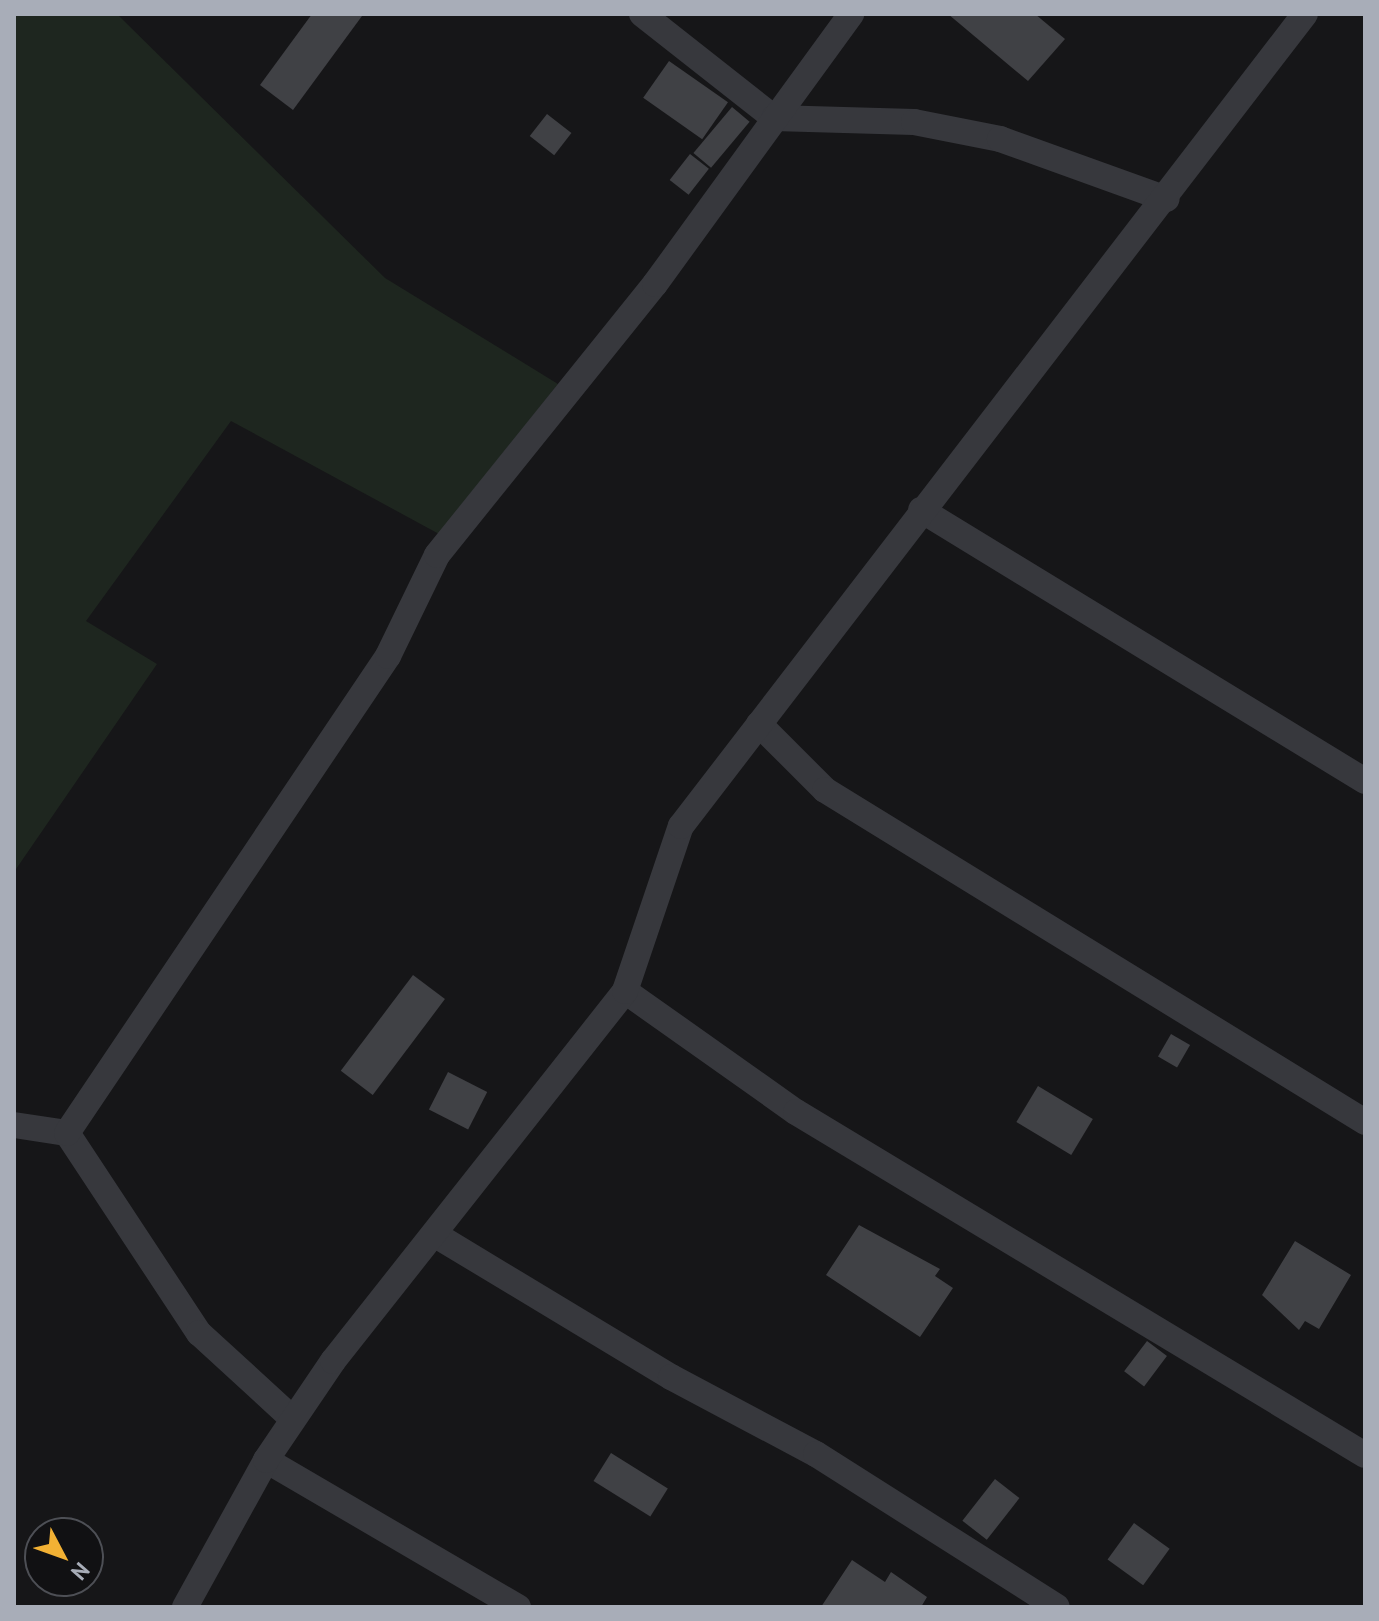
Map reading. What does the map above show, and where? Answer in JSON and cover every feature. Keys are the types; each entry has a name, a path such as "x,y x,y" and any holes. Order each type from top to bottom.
{"street":[{"path":"642,14 774,118 914,122 986,136 1167,199"},
{"path":"67,1133 388,656 437,555 655,284 851,14"},
{"path":"185,1607 266,1460 293,1419 625,991 681,826 921,510 1167,199 1305,14"},
{"path":"921,510 1365,781"},
{"path":"759,724 825,790 1365,1122"},
{"path":"625,991 796,1112 1365,1455"},
{"path":"14,1125 67,1133 199,1333 293,1419"},
{"path":"434,1234 671,1377 816,1454 1057,1607"},
{"path":"266,1460 518,1607"}],"shaded area":[{"path":"14,14 117,14 385,278 558,384 439,534 231,421 86,621 157,664 14,872"}],"building":[{"path":"312,14 362,16 293,110 260,85"},
{"path":"948,14 1035,14 1065,39 1028,81"},
{"path":"669,61 728,102 702,139 643,98"},
{"path":"732,107 750,122 711,168 693,153"},
{"path":"547,114 571,133 554,155 530,136"},
{"path":"690,154 709,169 689,195 670,180"},
{"path":"413,975 445,999 373,1095 341,1071"},
{"path":"1171,1034 1190,1045 1177,1068 1158,1057"},
{"path":"448,1072 487,1092 468,1129 429,1109"},
{"path":"1038,1086 1093,1119 1071,1155 1016,1122"},
{"path":"859,1225 940,1269 935,1276 953,1288 920,1337 826,1275"},
{"path":"1295,1241 1351,1275 1319,1329 1305,1321 1299,1330 1262,1295"},
{"path":"1147,1341 1167,1356 1144,1386 1124,1371"},
{"path":"611,1453 668,1489 650,1516 594,1481"},
{"path":"995,1479 1019,1498 987,1540 962,1521"},
{"path":"1134,1523 1170,1549 1143,1585 1108,1559"},
{"path":"852,1560 885,1582 891,1572 927,1597 921,1607 821,1607"}]}
